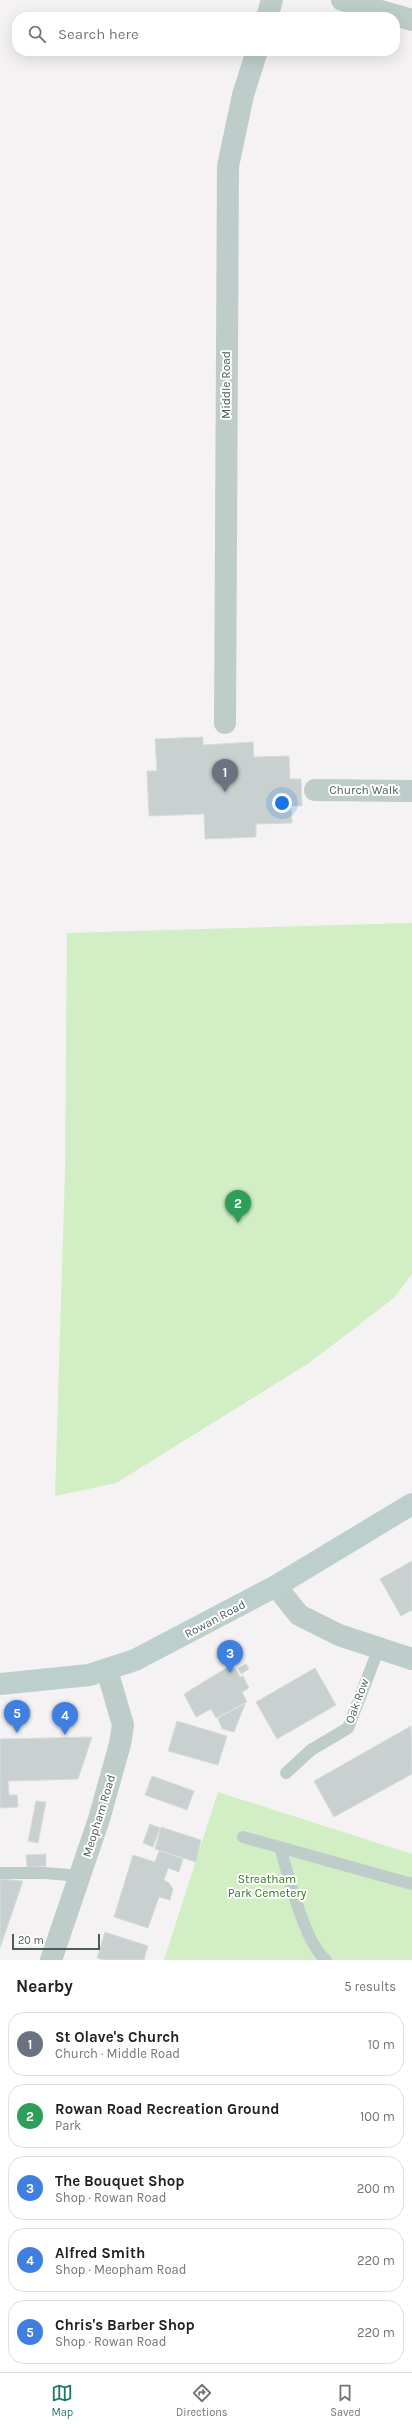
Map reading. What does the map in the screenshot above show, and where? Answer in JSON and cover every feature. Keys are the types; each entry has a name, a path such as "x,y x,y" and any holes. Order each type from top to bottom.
{"main road":[{"name":"Rowan Road","path":"0,1684 60,1680 107,1670 162,1647 276,1586 412,1504"}],"street":[{"path":"268,12 272,0"},
{"path":"342,0 384,12"},
{"path":"400,17 412,20"},
{"name":"Middle Road","path":"225,722 228,166 243,95 255,56"},
{"name":"Church Walk","path":"315,790 412,791"},
{"path":"276,1586 299,1615 338,1635 412,1659"},
{"name":"Meopham Road","path":"51,1960 80,1876 117,1758 123,1725 107,1670"}],"lane":[{"name":"Oak Row","path":"286,1773 311,1750 348,1728 379,1648"},
{"path":"243,1837 412,1884"},
{"path":"280,1847 302,1918 316,1949 326,1960"},
{"path":"0,1873 45,1873 80,1876"}],"green space":[{"path":"412,923 412,1274 394,1298 309,1363 116,1483 55,1496 65,1173 67,933"},
{"name":"Streatham Park Cemetery","path":"218,1792 412,1854 412,1960 164,1960"}],"building":[{"path":"203,737 203,745 253,742 254,757 289,756 290,779 301,779 302,806 291,806 292,823 256,824 256,837 205,839 204,814 149,816 147,771 157,771 155,739"},
{"path":"412,1561 412,1610 401,1616 380,1579"},
{"path":"246,1664 249,1669 241,1674 238,1668"},
{"path":"228,1667 236,1669 240,1677 243,1676 249,1688 242,1692 247,1702 216,1718 211,1709 196,1717 184,1694"},
{"path":"315,1668 336,1705 277,1739 256,1702"},
{"path":"245,1704 234,1732 222,1729 218,1718"},
{"path":"177,1721 227,1736 218,1765 168,1751"},
{"path":"411,1726 412,1774 334,1817 314,1781"},
{"path":"92,1737 78,1779 8,1781 9,1795 17,1795 18,1807 0,1808 0,1739"},
{"path":"152,1776 194,1791 187,1810 145,1795"},
{"path":"36,1801 46,1802 38,1843 28,1841"},
{"path":"150,1824 160,1828 153,1847 143,1843"},
{"path":"161,1827 201,1840 196,1862 155,1849"},
{"path":"159,1851 183,1859 179,1872 168,1868 164,1880 169,1883 173,1889 170,1900 159,1897 148,1928 114,1917 133,1855 155,1862"},
{"path":"46,1854 46,1866 27,1867 26,1855"},
{"path":"0,1879 23,1881 0,1948"},
{"path":"105,1932 148,1946 144,1960 104,1960 97,1958"}],"place":[{"name":"St Olave's Church","path":"225,792"},
{"name":"Rowan Road Recreation Ground","path":"238,1223"},
{"name":"The Bouquet Shop","path":"230,1673"},
{"name":"Chris's Barber Shop","path":"17,1733"},
{"name":"Alfred Smith","path":"65,1735"}]}
